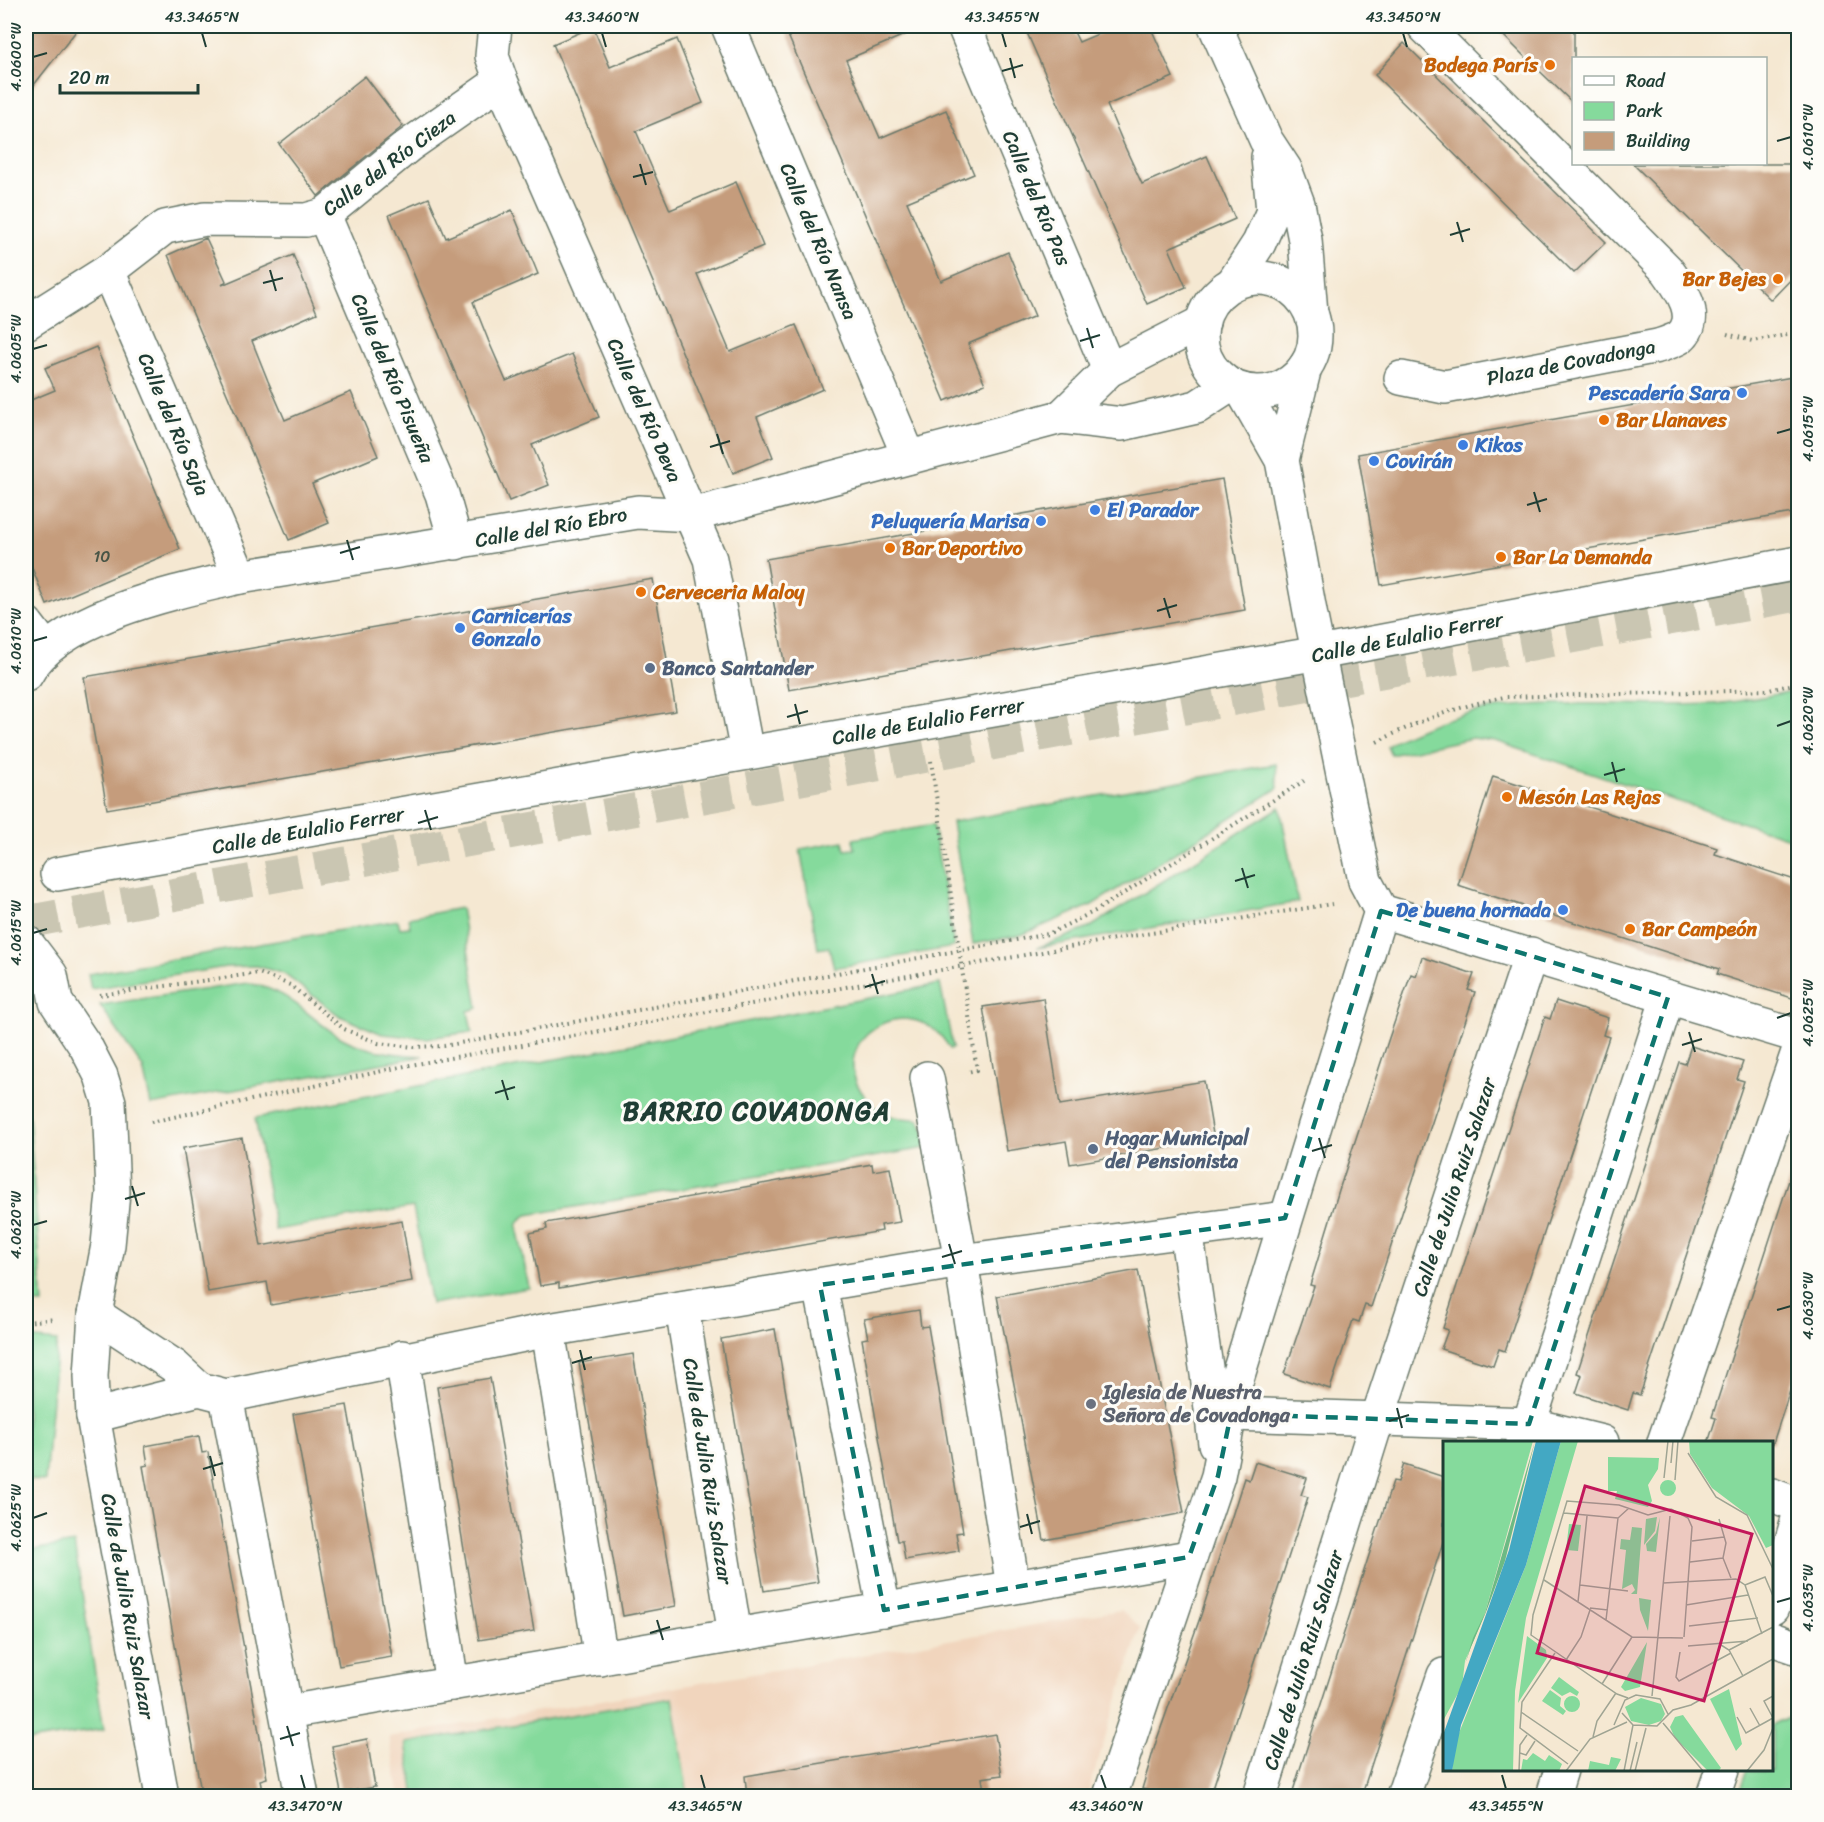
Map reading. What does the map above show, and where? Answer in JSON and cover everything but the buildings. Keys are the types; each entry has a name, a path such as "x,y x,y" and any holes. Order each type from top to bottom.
{"street":[{"path":"495,26 492,56 501,81"},
{"name":"Calle del Río Nansa","path":"728,26 909,457"},
{"name":"Calle del Río Pas","path":"964,26 1109,370"},
{"path":"1215,26 1266,140 1285,169 1298,204 1305,240 1315,341 1305,367 1282,460"},
{"name":"Plaza de Covadonga","path":"1401,378 1445,387 1658,346 1679,337 1690,322 1688,306 1680,288 1667,270 1424,26"},
{"name":"Calle del Río Cieza","path":"26,323 108,271 165,227 206,219 306,220 324,214 408,146 501,81"},
{"name":"Calle del Río Deva","path":"501,81 710,559 747,753"},
{"path":"1233,283 1259,243 1273,211 1266,140"},
{"name":"Calle del Río Pisueña","path":"324,214 442,494 456,543"},
{"name":"Calle del Río Saja","path":"108,271 240,577"},
{"path":"1305,367 1292,380 1277,388 1260,392 1237,387 1216,373 1206,358 1202,340 1203,322 1209,306 1219,292 1233,283 1251,278 1270,279 1287,285 1301,297 1311,313"},
{"name":"Calle del Río Ebro","path":"1061,417 1109,370 1203,322"},
{"path":"1110,1797 1218,1476 1236,1382 1381,911 1365,881 1282,460 1237,387"},
{"name":"Calle del Río Ebro","path":"26,675 46,649 99,618 148,601 240,577 638,512 692,515 1061,417 1122,424 1197,407 1237,387"},
{"name":"Calle de Eulalio Ferrer","path":"57,874 1319,653 1798,563"},
{"path":"26,623 46,649"},
{"path":"1381,911 1531,954 1798,1036"},
{"name":"Calle de Julio Ruiz Salazar","path":"26,942 51,975 56,1002 86,1047 101,1076 109,1102 112,1129 113,1193 108,1245 95,1314 91,1376 93,1416 162,1797"},
{"name":"Calle de Julio Ruiz Salazar","path":"1260,1797 1377,1420 1531,954"},
{"path":"26,991 56,1002"},
{"path":"1526,1433 1668,997"},
{"path":"1665,1441 1798,1052"},
{"path":"927,1078 961,1262 1012,1587"},
{"path":"93,1416 548,1330 961,1262 1285,1218"},
{"path":"1186,1230 1207,1374 1218,1476"},
{"path":"820,1285 884,1610"},
{"name":"Calle de Julio Ruiz Salazar","path":"682,1308 735,1635"},
{"path":"95,1314 213,1392 288,1712 302,1797"},
{"path":"548,1330 601,1659"},
{"path":"402,1357 452,1684"},
{"path":"1231,1414 1377,1420 1526,1433 1587,1441"},
{"path":"1773,1495 1798,1505"},
{"path":"1773,1605 1798,1519"},
{"path":"288,1712 1189,1557"},
{"path":"1773,1639 1798,1647"},
{"path":"1403,1797 1443,1678"},
{"path":"1553,1797 1561,1771"},
{"path":"1713,1797 1722,1771"}],"path":[{"path":"98,995 259,973 290,985 344,1029 378,1042 414,1047 444,1046 959,952 1048,934 1095,911 1341,760 1424,718 1462,705 1504,697 1768,690 1798,683"},
{"path":"925,722 977,1070 927,1078"},
{"path":"112,1129 405,1066 961,966 1331,904 1381,911"}],"highlighted area":[{"path":"1381,911 1668,997 1529,1424 1231,1414 1218,1476 1189,1557 884,1610 820,1285 1285,1218"}],"shaded area":[{"path":"1121,1610 1140,1628 1087,1796 400,1796 389,1737"}],"green space":[{"path":"1798,690 1798,841 1495,741 1473,738 1395,754 1391,754 1387,747 1396,739 1450,718 1487,710 1524,705 1561,704 1713,704"},
{"path":"1276,764 1278,788 1092,905 1021,935 973,944 952,822"},
{"path":"1280,807 1298,902 1037,948 1089,928"},
{"path":"933,825 954,947 834,968 829,947 818,949 800,849 843,841 845,850 855,849 853,839"},
{"path":"461,908 478,1008 468,1011 472,1032 426,1038 382,1034 340,1016 284,974 257,966 226,967 91,989 88,974 398,920 400,928 410,927 408,918"},
{"path":"248,983 277,992 329,1030 351,1042 381,1052 423,1056 151,1105 143,1068 100,1005"},
{"path":"940,984 953,1048 950,1049 934,1030 916,1021 897,1020 879,1025 864,1037 855,1052 853,1071 861,1091 872,1105 892,1116 919,1120 932,1147 527,1215 520,1220 517,1226 529,1288 431,1304 413,1207 275,1230 255,1118"},
{"path":"26,1116 29,1117 43,1304 27,1303 26,1316"},
{"path":"26,1338 57,1341 45,1481 26,1480"},
{"path":"74,1543 104,1729 27,1741 26,1551"},
{"path":"672,1698 688,1796 415,1796 406,1743"},
{"path":"1798,1713 1798,1796 1738,1796 1747,1771 1773,1771 1773,1726"}],"tunnel":[{"path":"26,922 1798,595"}],"place":[{"name":"Bodega París","path":"1550,65"},
{"name":"Bar Bejes","path":"1778,279"},
{"name":"Pescadería Sara","path":"1742,393"},
{"name":"Bar Llanaves","path":"1604,420"},
{"name":"Kikos","path":"1463,445"},
{"name":"Covirán","path":"1374,461"},
{"name":"El Parador","path":"1095,510"},
{"name":"Peluquería Marisa","path":"1041,521"},
{"name":"Bar Deportivo","path":"890,548"},
{"name":"Bar La Demanda","path":"1501,557"},
{"name":"Cerveceria Maloy","path":"641,592"},
{"name":"Carnicerías Gonzalo","path":"460,628"},
{"name":"Banco Santander","path":"650,668"},
{"name":"Mesón Las Rejas","path":"1507,797"},
{"name":"De buena hornada","path":"1563,910"},
{"name":"Bar Campeón","path":"1630,929"},
{"name":"Hogar Municipal del Pensionista","path":"1093,1149"},
{"name":"Iglesia de Nuestra Señora de Covadonga","path":"1091,1404"}],"district":[{"name":"BARRIO COVADONGA","path":"757,1111"}]}
